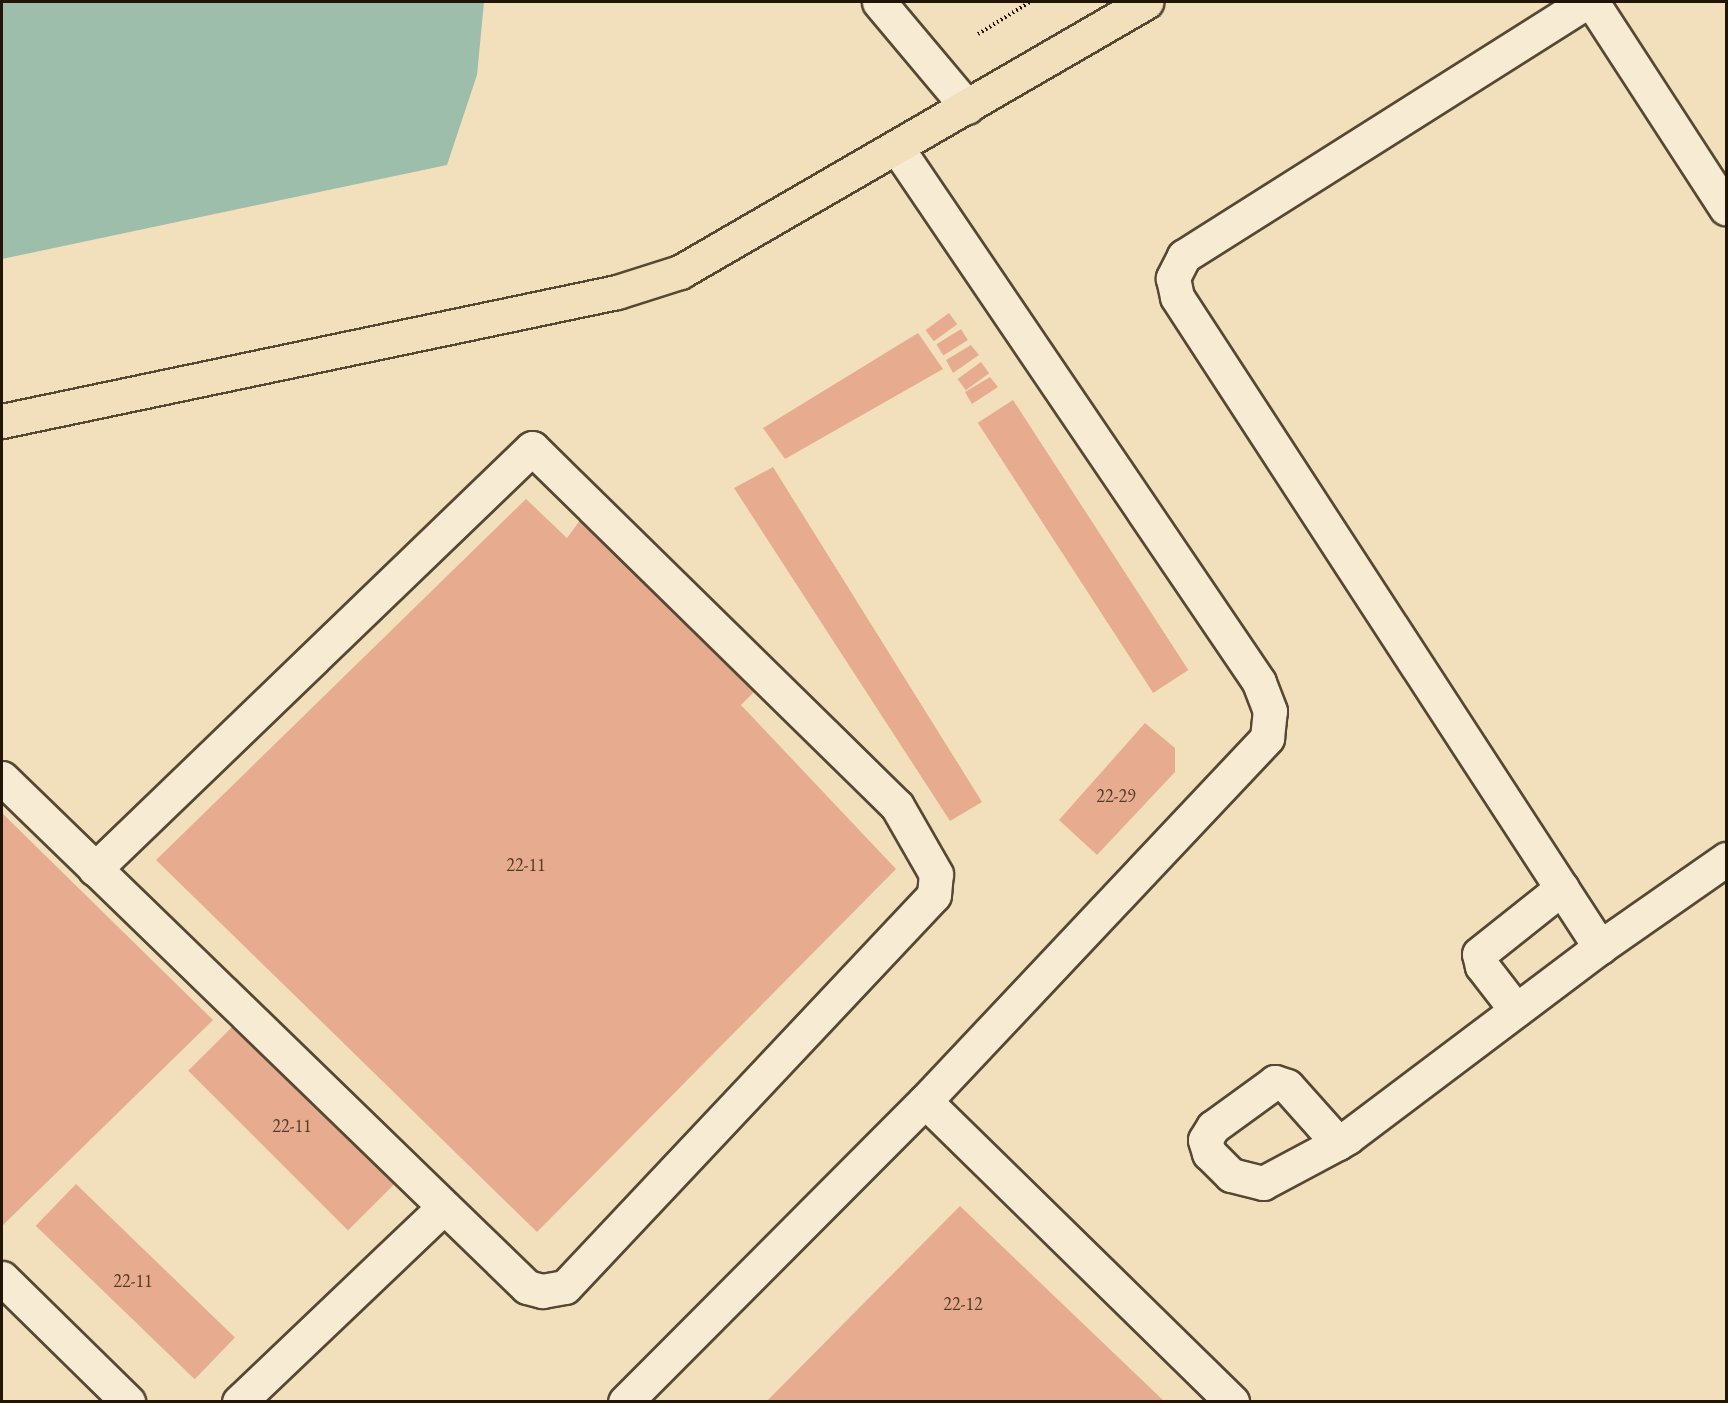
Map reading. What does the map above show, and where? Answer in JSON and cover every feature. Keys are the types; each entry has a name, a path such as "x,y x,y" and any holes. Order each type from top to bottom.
{"main road":[{"path":"2,421 616,292 680,272 1146,2"}],"street":[{"path":"879,2 966,107"},
{"path":"1586,2 1184,256 1173,278 1177,297 1600,947"},
{"path":"1592,2 1726,208"},
{"path":"625,1401 925,1101 1248,763 1267,738 1270,711 1259,682 897,147"},
{"path":"2,778 95,869 444,1207 528,1287 542,1292 565,1287 934,895 936,874 897,806 532,448 95,869"},
{"path":"1338,1143 1600,947 1726,859"},
{"path":"1516,1010 1482,966 1479,954 1562,888"},
{"path":"925,1101 1232,1401"},
{"path":"239,1401 444,1207"},
{"path":"2,1278 128,1401"}],"path":[{"path":"978,34 1029,2"}],"shaded area":[{"path":"2,2 484,2 477,75 447,165 2,259"}],"building":[{"path":"949,313 957,324 934,341 926,330"},
{"path":"961,329 968,340 943,355 936,344"},
{"path":"918,333 943,369 785,459 763,428"},
{"path":"971,345 979,355 953,373 946,360"},
{"path":"981,362 989,373 966,390 958,379"},
{"path":"990,377 998,387 972,404 965,392"},
{"path":"1013,400 1188,670 1153,693 978,423"},
{"path":"773,467 982,802 950,821 734,488"},
{"path":"526,499 567,538 583,516 758,688 741,705 896,869 537,1232 156,860"},
{"path":"1145,723 1175,748 1175,772 1097,855 1059,820"},
{"path":"2,813 213,1020 2,1226"},
{"path":"237,1022 397,1182 348,1231 188,1071"},
{"path":"76,1184 235,1338 195,1379 36,1226"},
{"path":"960,1206 1165,1402 766,1402"}]}
